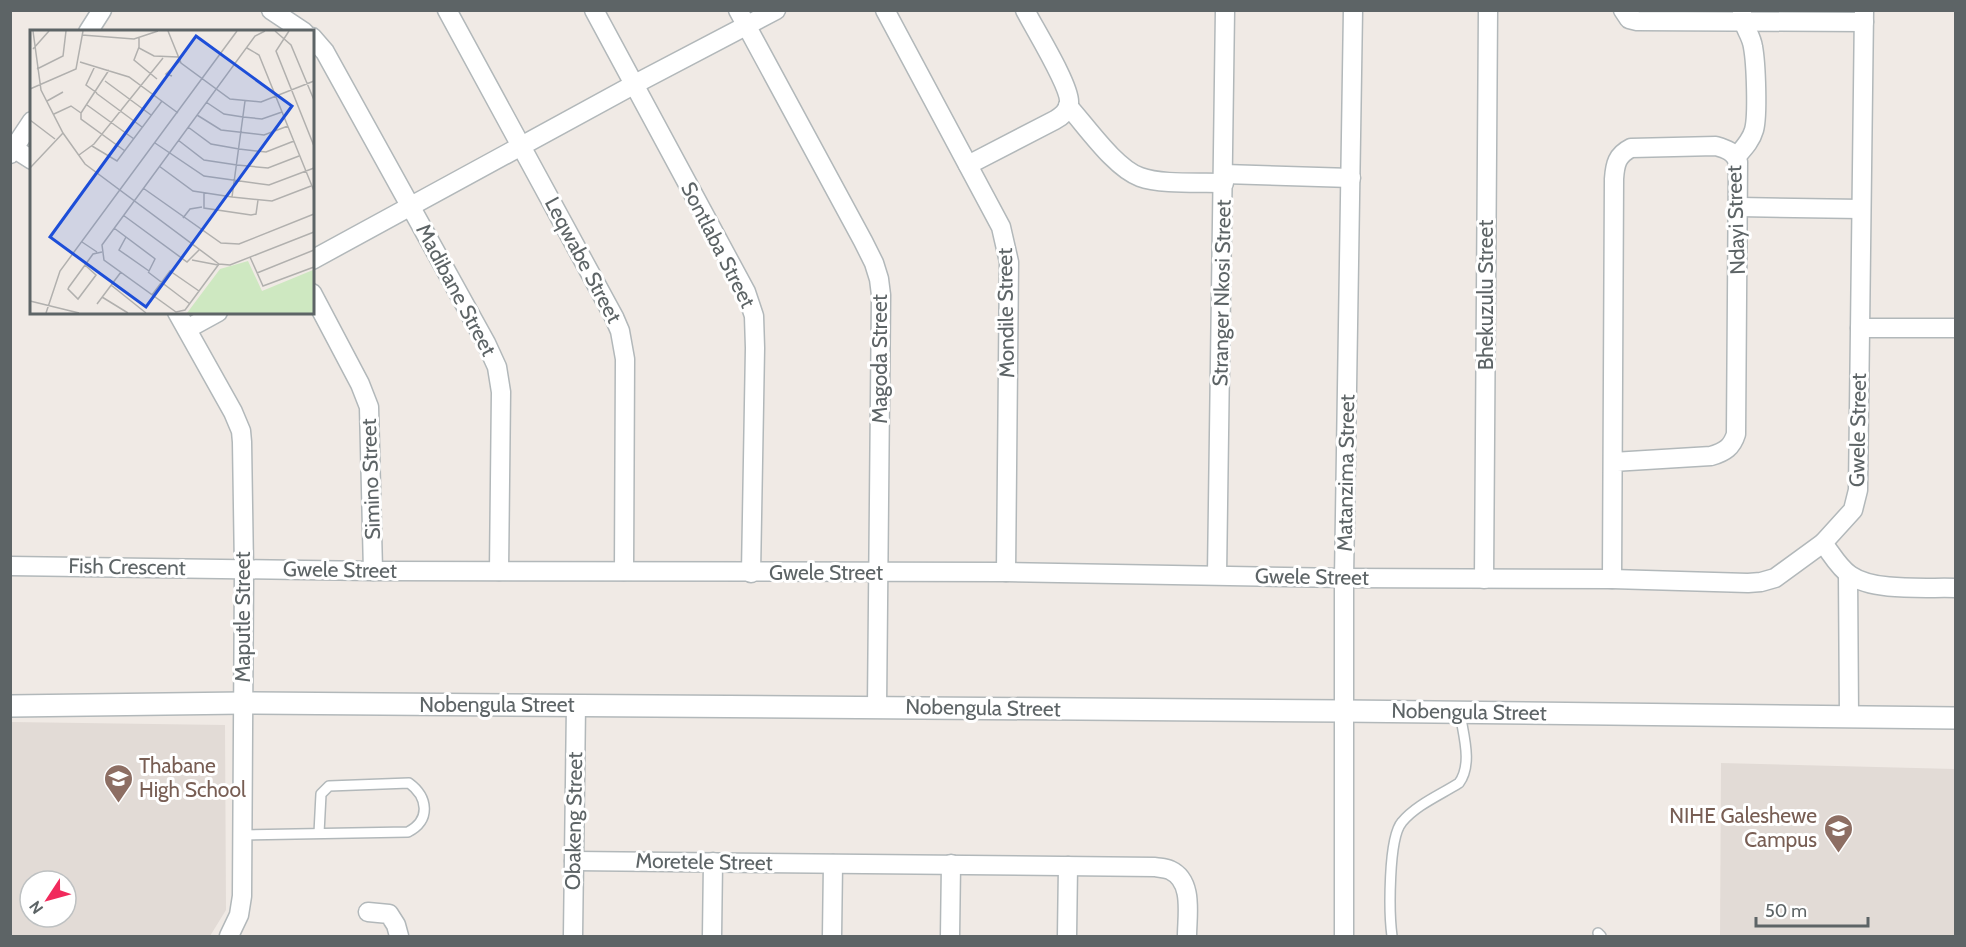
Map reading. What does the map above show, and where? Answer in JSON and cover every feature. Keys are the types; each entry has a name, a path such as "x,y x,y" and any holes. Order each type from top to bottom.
{"street":[{"path":"89,30 102,10"},
{"path":"271,10 301,30"},
{"name":"Leqwabe Street","path":"447,10 614,317 624,345 624,571"},
{"name":"Sontlaba Street","path":"594,10 746,292 754,316 756,339 751,573"},
{"path":"314,259 635,84 742,18 776,10"},
{"name":"Mondile Street","path":"885,10 1001,226 1009,262 1006,572"},
{"path":"968,165 1055,120 1064,114 1068,106 1068,90 1025,10"},
{"name":"Stranger Nkosi Street","path":"1217,575 1225,10"},
{"name":"Matanzima Street","path":"1344,936 1344,578 1353,10"},
{"name":"Bhekuzulu Street","path":"1484,579 1488,10"},
{"path":"1623,10 1629,19 1637,21 1864,16"},
{"name":"Gwele Street","path":"244,569 751,573 1006,572 1344,578 1612,579 1748,583 1775,578 1823,543 1852,510 1858,490 1864,16"},
{"path":"1736,157 1750,139 1755,128 1753,45 1742,17"},
{"name":"Magoda Street","path":"742,18 863,241 879,279 881,295 877,707"},
{"name":"Madibane Street","path":"314,39 325,52 486,343 497,367 501,392 499,571"},
{"path":"1068,106 1111,157 1141,178 1160,181 1224,178 1351,178"},
{"path":"30,124 12,150 30,159"},
{"name":"Ndayi Street","path":"1612,579 1614,179 1618,158 1631,148 1716,146 1731,152 1736,157 1739,207 1736,434 1734,442 1729,448 1711,456 1613,462"},
{"path":"1739,207 1862,209"},
{"name":"Simino Street","path":"314,297 360,384 369,407 373,571"},
{"name":"Maputle Street","path":"178,314 233,412 241,431 244,569 242,896 233,935"},
{"path":"187,329 214,314"},
{"path":"1860,327 1956,328"},
{"path":"1823,543 1848,574 1861,582 1878,586 1956,588"},
{"name":"Fish Crescent","path":"10,566 244,569"},
{"path":"1848,574 1849,716"},
{"name":"Nobengula Street","path":"10,706 243,703 576,705 1956,718"},
{"name":"Obakeng Street","path":"573,936 576,705"},
{"name":"Moretele Street","path":"574,861 1155,867 1171,870 1181,879 1188,893 1187,936"},
{"path":"712,936 713,862"},
{"path":"832,936 833,864"},
{"path":"950,936 951,864"},
{"path":"1067,936 1068,866"},
{"path":"368,912 389,915 396,925 399,936"}],"lane":[{"path":"1392,936 1392,856 1395,833 1409,814 1459,783 1464,775 1467,765 1460,712"},
{"path":"242,835 408,832 417,828 423,817 422,796 418,789 409,783 329,786 321,794 319,833"}],"shaded area":[{"name":"Thabane High School","path":"11,722 225,725 226,910 210,936 11,936"},
{"name":"NIHE Galeshewe Campus","path":"1721,763 1955,769 1955,936 1720,936"}],"place":[{"name":"Thabane High School","path":"118,804"},
{"name":"NIHE Galeshewe Campus","path":"1838,854"}]}
